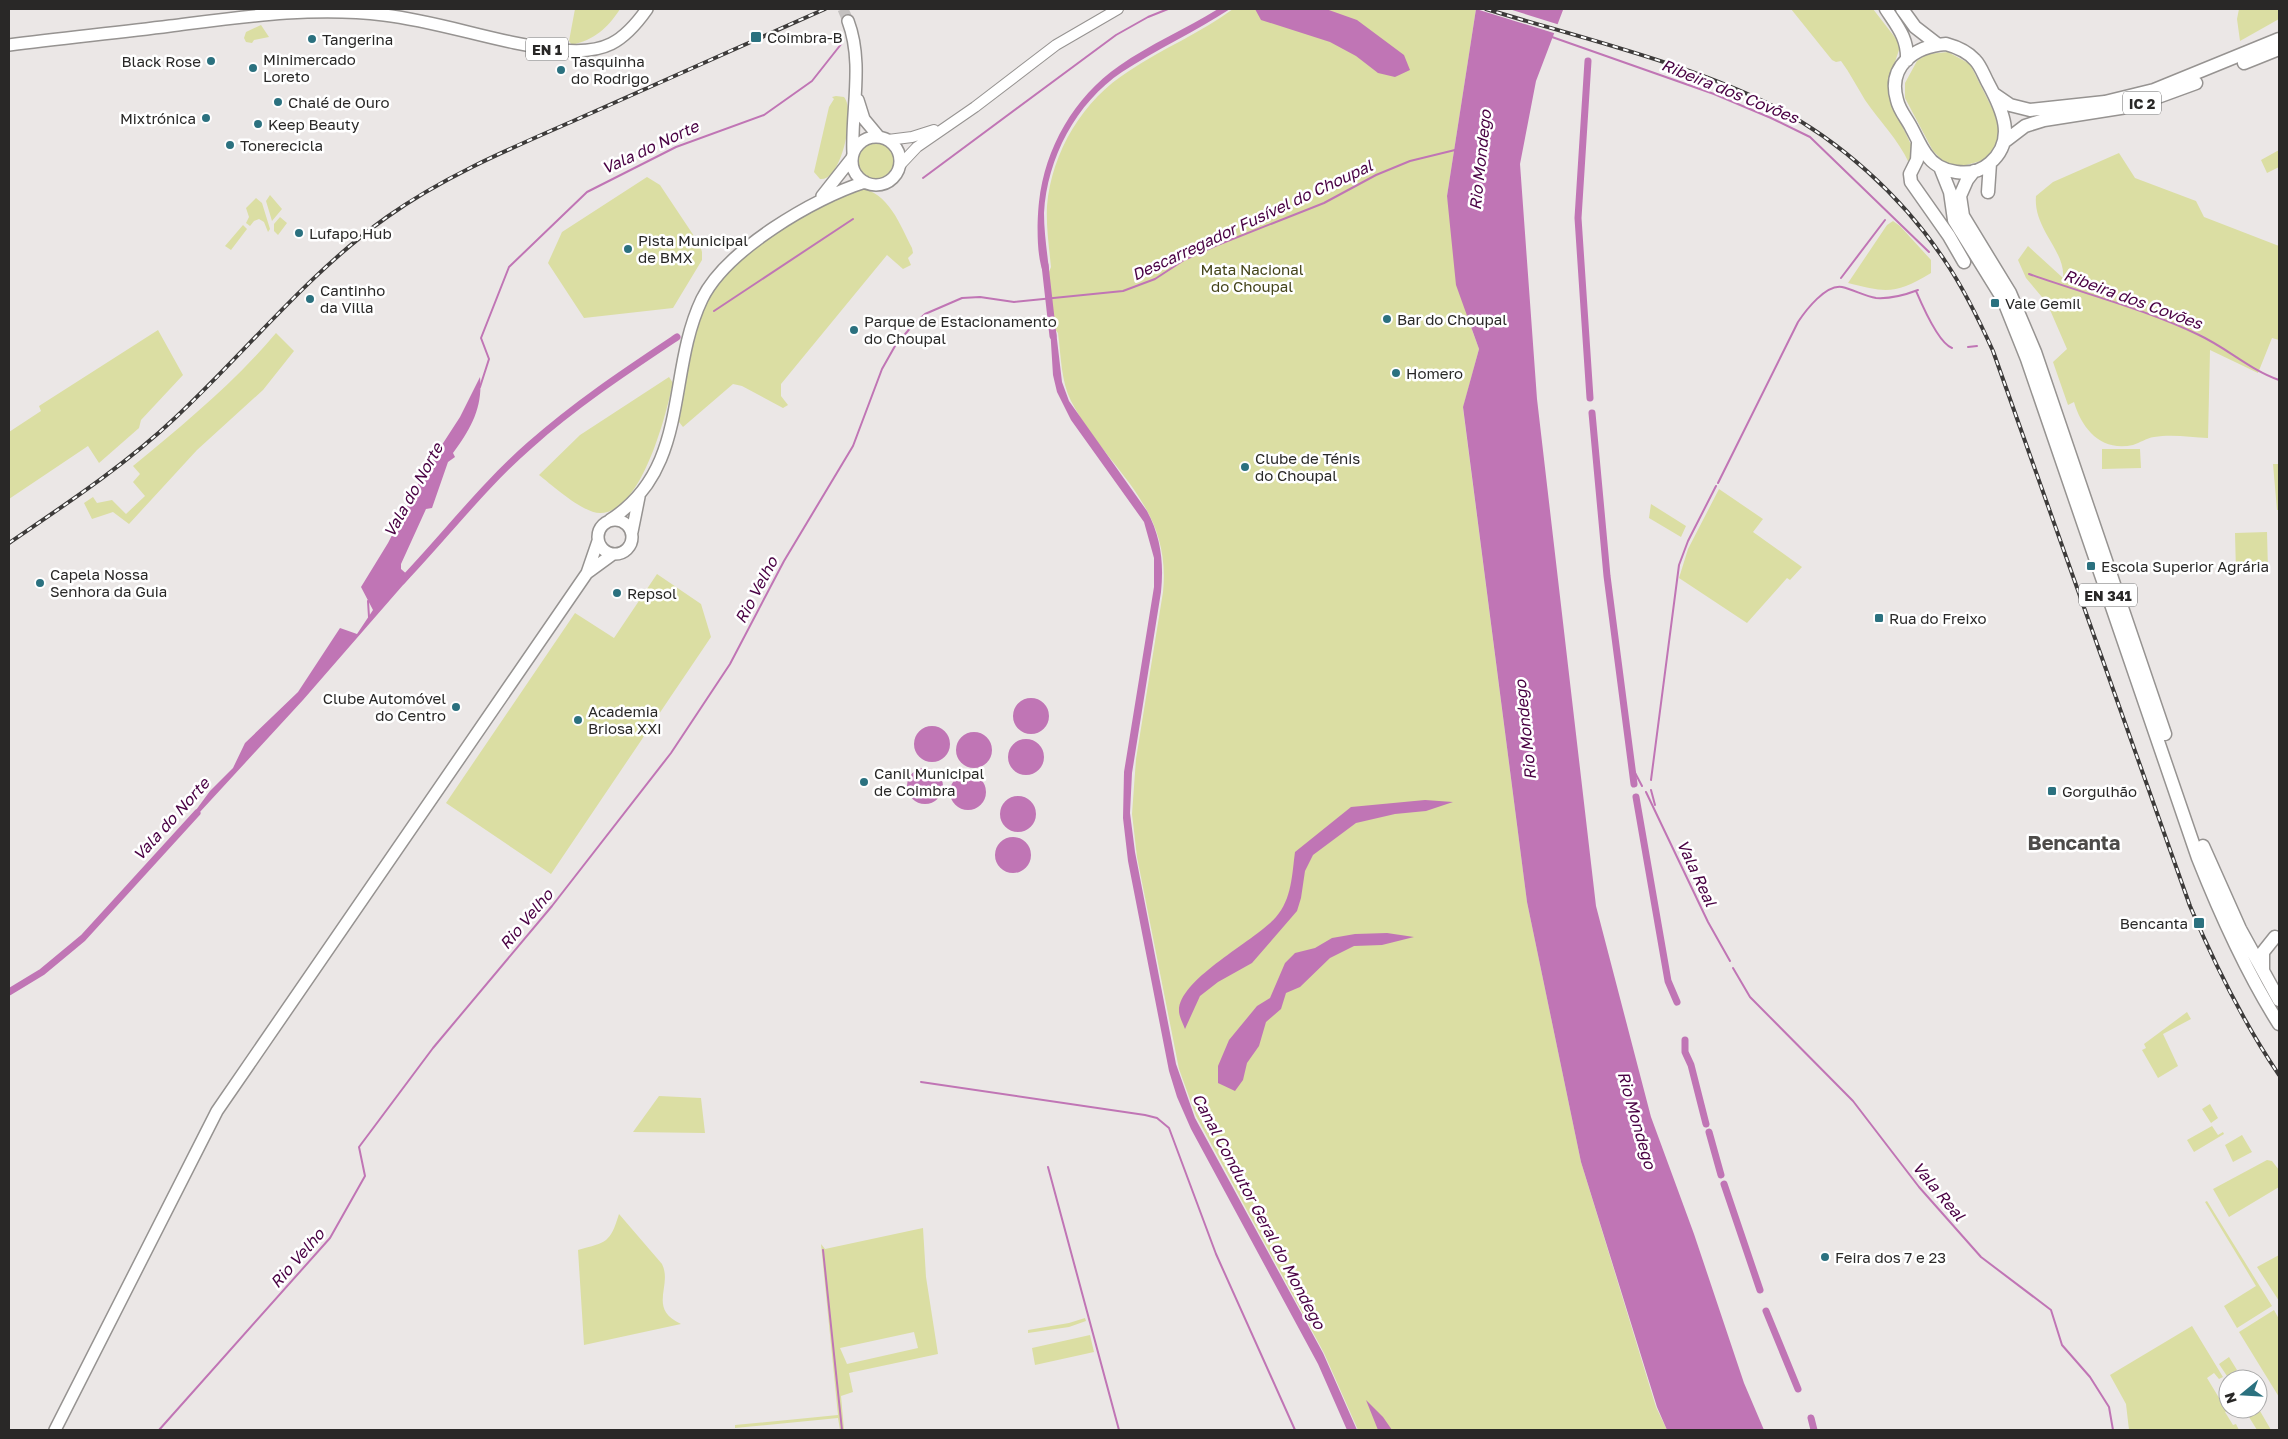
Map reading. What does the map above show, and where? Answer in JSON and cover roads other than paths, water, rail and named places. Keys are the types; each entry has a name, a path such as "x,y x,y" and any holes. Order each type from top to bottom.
{"highway":[{"path":"1886,9 1904,35 1907,60"},
{"path":"1902,9 1915,27 1937,44"},
{"name":"IC 2","path":"1994,94 2010,105 2030,110 2113,101 2154,90 2279,39"},
{"path":"1988,192 1990,163 2004,142 2007,133 1994,94 1976,61 1962,49 1946,44 1928,45 1912,53 1901,66 1896,83 1897,101 1926,156 1937,165 1956,173 1974,171 1990,163"},
{"name":"IC 2","path":"2004,142 2026,126 2044,120 2107,111 2158,98 2279,49"},
{"path":"1918,141 1918,155 1910,174 1911,182 1949,236 1964,262"},
{"path":"1914,166 1937,165"},
{"name":"EN 341","path":"1937,165 1950,192 1954,220 2002,299 2028,359 2201,867 2228,930 2255,984 2279,1024"},
{"name":"EN 341","path":"1974,171 1967,180 1960,196 1963,216 2006,285 2035,352 2206,855 2240,929 2264,974"},
{"path":"2240,929 2256,942 2277,936"},
{"path":"2277,936 2263,952 2264,974 2279,1000"}],"main road":[{"name":"EN 1","path":"9,45 251,16 334,12 384,15 447,25 547,49 587,51 617,42 627,34 647,9"},
{"path":"848,21 854,45 856,92 854,170 865,182 874,185 887,183 897,174 900,164 896,148 864,120 856,92"},
{"path":"819,200 864,141 884,139"},
{"path":"55,1430 217,1111 587,573 598,541 599,529 625,511 640,496 669,441 690,334 702,300 721,270 748,246 819,200 865,182"},
{"path":"587,573 613,554 620,553 628,548 632,539 640,496"},
{"path":"610,520 626,523 632,532"},
{"path":"598,541 604,550 613,554"}],"street":[{"path":"900,164 917,147 942,127 975,107 1056,44 1118,9"},
{"path":"884,139 912,137 942,127"}],"water":[{"path":"1218,9 1230,9 1122,72 1091,99 1078,116 1058,152 1046,192 1044,220 1049,270 1048,274 1044,274 1041,267 1038,239 1038,210 1042,182 1055,143 1075,108 1088,93 1119,66"},
{"path":"1255,9 1326,9 1357,20 1404,55 1410,70 1395,77 1378,73 1356,56 1330,42 1261,20"},
{"name":"Rio Mondego","path":"1476,9 1563,10 1536,81 1520,164 1537,399 1596,906 1651,1117 1694,1234 1744,1383 1764,1430 1667,1430 1657,1407 1581,1162 1527,902 1463,407 1479,349 1456,285 1447,196"},
{"name":"Canal Condutor Geral do Mondego","path":"1050,327 1053,327 1056,331 1062,382 1069,401 1147,511 1156,531 1162,560 1161,592 1132,773 1130,813 1135,852 1176,1064 1195,1118 1323,1353 1357,1430 1347,1430 1318,1364 1191,1129 1177,1097 1169,1071 1128,861 1123,818 1124,772 1154,587 1154,558 1144,522 1071,420 1057,392 1053,375"},
{"path":"480,377 478,408 465,435 453,453 455,457 448,462 432,508 426,509 401,564 401,569 410,577 303,700 199,813 196,810 210,791 233,768 245,743 298,692 340,628 357,634 373,610 361,587 388,543 425,471 460,417"},
{"path":"1031,698 1038,699 1044,703 1048,709 1048,723 1044,729 1038,733 1031,734 1024,733 1018,729 1014,723 1013,716 1014,709 1018,703 1024,699"},
{"path":"932,726 944,732 950,744 944,756 932,762 920,756 914,744 920,732"},
{"path":"974,732 986,738 992,750 986,762 974,768 962,762 956,750 962,738"},
{"path":"1026,739 1033,740 1039,744 1043,750 1043,764 1039,770 1033,774 1026,775 1019,774 1013,770 1009,764 1008,757 1009,750 1013,744 1019,740"},
{"path":"925,768 937,774 943,786 937,798 925,804 913,798 907,786 913,774"},
{"path":"968,774 980,780 986,792 980,804 968,810 956,804 950,792 956,780"},
{"path":"1018,796 1025,797 1031,801 1035,807 1035,821 1031,827 1025,831 1018,832 1011,831 1005,827 1001,821 1000,814 1001,807 1005,801 1011,797"},
{"path":"1425,800 1453,802 1426,811 1395,814 1356,823 1313,855 1305,871 1297,911 1252,963 1218,982 1200,996 1185,1029 1179,1011 1182,999 1191,986 1219,961 1266,927 1281,910 1290,886 1295,852 1351,807"},
{"path":"1013,837 1020,838 1026,842 1030,848 1030,862 1026,868 1020,872 1013,873 1006,872 1000,868 996,862 995,855 996,848 1000,842 1006,838"},
{"path":"1387,933 1414,937 1382,945 1354,946 1330,958 1300,987 1286,993 1281,1009 1266,1022 1259,1046 1247,1063 1243,1080 1235,1091 1218,1083 1218,1066 1229,1040 1257,1006 1270,998 1285,963 1295,953 1315,948 1332,938 1355,934"},
{"path":"1366,1400 1383,1417 1392,1430 1378,1430"}],"waterway":[{"path":"923,178 1116,35 1148,17 1168,9"},
{"name":"Ribeira dos Covões","path":"1552,37 1714,94 1810,137 1929,252"},
{"name":"Vala do Norte","path":"480,387 489,359 481,338 509,267 587,192 676,147 764,115 812,81 842,43"},
{"path":"1588,61 1578,218 1590,398"},
{"name":"Rio Velho","path":"159,1430 330,1238 365,1176 359,1147 433,1048 552,906 671,753 730,664 784,561 853,446 882,369 895,346 912,326 925,314 962,298 980,297 1014,302 1123,291 1155,279 1184,260 1215,246 1324,203 1376,175 1410,161 1455,150"},
{"path":"714,311 853,219"},
{"path":"1841,278 1885,220"},
{"name":"Descarregador Fusível do Choupal","path":"1045,265 1053,336"},
{"name":"Ribeira dos Covões","path":"2029,274 2178,326 2209,340 2258,371 2279,380"},
{"path":"1718,483 1798,322 1817,299 1836,287 1842,287 1876,298 1898,296 1918,290"},
{"path":"1916,291 1926,314 1941,339 1952,348"},
{"path":"402,581 480,494 530,445 583,402 677,337"},
{"path":"1968,347 1977,346"},
{"path":"1592,413 1607,576 1634,784"},
{"path":"1651,780 1679,565 1688,541 1716,486"},
{"name":"Vala do Norte","path":"368,601 369,617"},
{"name":"Vala Real","path":"1633,769 1642,786"},
{"name":"Vala Real","path":"1651,790 1655,805"},
{"name":"Vala Real","path":"1646,792 1708,922 1730,961"},
{"path":"1636,797 1668,981 1677,1002"},
{"name":"Vala do Norte","path":"9,992 42,972 83,938 197,813"},
{"name":"Vala Real","path":"1733,968 1750,997 1853,1101 1919,1187 1981,1257 2051,1310 2062,1345 2090,1377 2109,1407 2113,1430"},
{"path":"1685,1040 1685,1052 1691,1065 1706,1124"},
{"path":"921,1082 1145,1115 1157,1118 1169,1128 1216,1254 1295,1430"},
{"path":"1709,1132 1721,1175"},
{"path":"1048,1167 1119,1430"},
{"path":"1724,1184 1760,1290"},
{"path":"823,1250 842,1430"},
{"path":"1766,1311 1798,1389"},
{"path":"1811,1418 1814,1430"}],"tunnel":[{"path":"843,9 848,21"}],"railway":[{"path":"9,543 94,484 156,436 201,393 303,288 358,239 387,217 433,188 505,151 825,9"},
{"path":"1486,9 1666,63 1701,75 1769,104 1820,134 1867,171 1889,192 1928,237 1959,283 1993,351 2190,906 2230,993 2253,1035 2279,1075"}],"place":[{"name":"Coimbra-B","path":"756,37"},
{"name":"Tangerina","path":"312,39"},
{"name":"Black Rose","path":"211,61"},
{"name":"Minimercado Loreto","path":"253,68"},
{"name":"Tasquinha do Rodrigo","path":"561,70"},
{"name":"Chalé de Ouro","path":"278,102"},
{"name":"Mixtrónica","path":"206,118"},
{"name":"Keep Beauty","path":"258,124"},
{"name":"Tonerecicla","path":"230,145"},
{"name":"Lufapo Hub","path":"299,233"},
{"name":"Pista Municipal de BMX","path":"628,249"},
{"name":"Cantinho da Villa","path":"310,299"},
{"name":"Vale Gemil","path":"1995,303"},
{"name":"Bar do Choupal","path":"1387,319"},
{"name":"Parque de Estacionamento do Choupal","path":"854,330"},
{"name":"Homero","path":"1396,373"},
{"name":"Clube de Ténis do Choupal","path":"1245,467"},
{"name":"Escola Superior Agrária","path":"2091,566"},
{"name":"Capela Nossa Senhora da Guia","path":"40,583"},
{"name":"Repsol","path":"617,593"},
{"name":"Rua do Freixo","path":"1879,618"},
{"name":"Clube Automóvel do Centro","path":"456,707"},
{"name":"Academia Briosa XXI","path":"578,720"},
{"name":"Canil Municipal de Coimbra","path":"864,782"},
{"name":"Gorgulhão","path":"2052,791"},
{"name":"Bencanta","path":"2199,923"},
{"name":"Feira dos 7 e 23","path":"1825,1257"}],"district":[{"name":"Bencanta","path":"2074,842"}],"park label":[{"name":"Mata Nacional do Choupal","path":"1252,278"}]}
